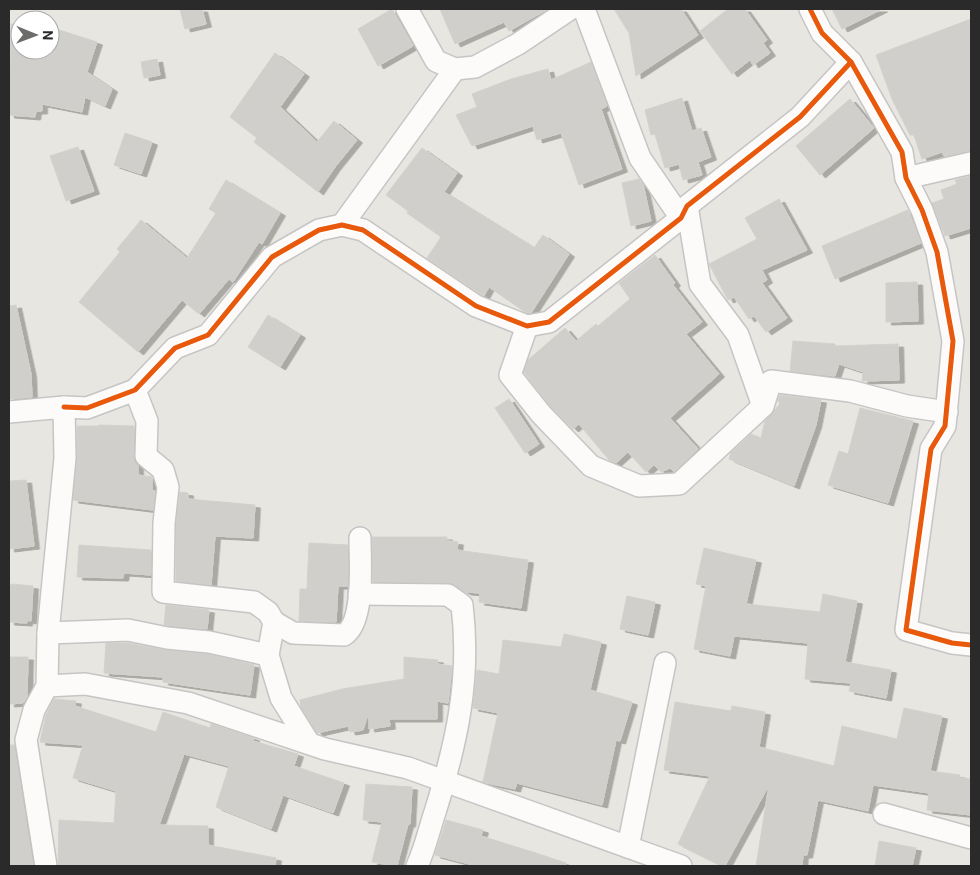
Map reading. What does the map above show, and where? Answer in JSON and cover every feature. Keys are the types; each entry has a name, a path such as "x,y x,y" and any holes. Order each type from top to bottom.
{"street":[{"path":"407,9 436,61 454,69 476,67 518,44 570,9"},
{"path":"584,9 640,158 684,212 700,284 738,335 763,406"},
{"path":"810,9 822,32 851,62 902,152 906,178 922,210 937,252 962,342 947,412 946,426 930,449 906,630 952,643 971,645"},
{"path":"9,412 64,407 87,408 134,390 175,348 208,335 272,257 319,230 342,224 363,230 476,306 527,326 549,322 800,117 851,62"},
{"path":"342,224 454,69"},
{"path":"906,178 971,163"},
{"path":"527,326 510,375 541,414 591,466 639,486 678,484 763,406 771,381 850,391 907,406 947,412"},
{"path":"134,390 147,421 146,456 163,470 168,487 164,523 163,592 254,602 268,612 274,622 293,633 344,635 350,631 355,622 359,594 360,538"},
{"path":"46,866 17,740 46,686 48,633 65,458 64,407"},
{"path":"359,594 448,595 462,605 465,628 463,696 444,782 417,866"},
{"path":"274,622 268,654 281,698 309,743"},
{"path":"48,633 128,630 167,638 209,642 268,654"},
{"path":"628,847 665,662"},
{"path":"46,686 85,684 188,703 309,743 408,768 681,866"},
{"path":"884,814 971,838"}],"building":[{"path":"180,9 202,9 206,24 185,29"},
{"path":"392,9 413,46 378,66 358,29"},
{"path":"440,9 548,9 509,31 504,22 455,44"},
{"path":"614,9 681,9 698,35 636,76 629,33"},
{"path":"728,9 745,9 767,40 763,43 770,53 753,65 750,60 732,74 700,31"},
{"path":"832,9 882,9 842,29"},
{"path":"971,19 971,151 944,156 942,152 922,159 914,135 910,135 892,99 876,55"},
{"path":"60,30 97,42 87,72 112,89 105,106 85,97 82,112 42,104 42,111 36,111 35,117 9,115 10,60 60,60"},
{"path":"275,53 304,74 280,107 317,142 334,121 357,140 318,192 254,142 257,138 230,117"},
{"path":"157,59 160,75 144,78 141,62"},
{"path":"591,62 607,106 601,109 622,169 579,185 561,133 537,140 533,126 472,146 456,115 477,107 472,94 511,79 548,69 551,80"},
{"path":"682,98 692,131 701,128 711,157 698,162 702,175 683,180 679,164 665,168 655,134 651,135 645,110"},
{"path":"850,99 874,128 820,175 796,146"},
{"path":"125,133 152,142 141,174 114,165"},
{"path":"78,147 94,191 66,201 50,156"},
{"path":"422,148 457,173 444,192 534,248 543,235 569,254 531,313 525,312 489,287 484,296 482,295 427,258 441,237 407,213 408,211 386,195"},
{"path":"971,176 971,228 945,236 932,203 944,199 941,190 957,184 955,180"},
{"path":"639,179 643,184 651,221 631,226 622,183"},
{"path":"226,180 280,213 262,244 259,242 233,282 229,279 199,314 182,300 138,352 79,302 120,252 117,249 141,220 187,258 216,213 209,209"},
{"path":"779,199 807,250 762,270 767,280 762,283 787,318 766,332 754,316 749,319 734,297 728,300 709,264 757,239 745,218"},
{"path":"908,210 921,243 835,279 822,246"},
{"path":"655,255 675,283 673,285 702,322 686,334 719,374 670,418 698,449 674,472 670,468 661,472 654,465 646,472 628,452 616,463 609,460 579,424 573,429 550,406 524,372 528,360 565,328 576,341 596,324 598,326 630,299 619,283"},
{"path":"917,282 918,321 886,322 886,283"},
{"path":"16,305 31,374 32,397 9,399 9,306"},
{"path":"268,315 300,335 280,367 248,347"},
{"path":"793,341 835,344 835,346 898,344 899,380 862,381 863,372 839,364 835,376 790,371"},
{"path":"780,395 821,400 816,425 794,486 729,459 731,453 751,434 761,438 765,421 780,404 778,400"},
{"path":"509,399 539,444 525,453 495,408"},
{"path":"860,408 913,421 888,503 828,485 839,451 848,454"},
{"path":"77,426 134,426 134,461 138,466 138,475 152,477 152,490 155,491 153,510 73,500 77,459"},
{"path":"26,480 34,546 9,549 10,481"},
{"path":"180,492 188,493 188,499 255,505 253,538 215,536 211,585 176,581 176,524"},
{"path":"372,537 447,537 446,541 458,542 457,550 528,560 521,608 479,602 480,593 466,592 449,583 373,582"},
{"path":"309,543 348,545 348,586 338,586 336,622 299,621 300,589 307,589"},
{"path":"79,545 151,550 151,575 124,573 123,578 77,577"},
{"path":"704,548 756,560 746,604 820,612 823,594 857,601 845,662 891,670 886,698 849,691 851,683 805,679 808,643 734,636 730,656 694,649 706,586 696,584"},
{"path":"12,584 33,586 31,621 27,620 27,623 9,622 9,586"},
{"path":"627,596 655,602 648,635 620,629"},
{"path":"166,605 209,610 207,629 164,625"},
{"path":"564,634 601,642 590,690 632,702 620,741 616,740 602,805 517,783 515,789 483,782 498,713 473,708 477,670 499,674 503,640 561,647"},
{"path":"106,643 127,643 166,650 207,654 254,665 250,695 163,682 163,677 104,673"},
{"path":"9,657 28,657 27,697 23,703 9,704"},
{"path":"404,657 438,660 437,664 452,666 448,703 437,701 437,719 389,719 390,726 369,729 369,711 363,730 350,732 348,726 317,733 301,707 300,700 342,689 404,679"},
{"path":"54,699 76,701 75,706 156,732 163,712 210,728 211,724 254,738 253,741 298,754 294,766 344,783 333,813 283,795 271,829 216,807 229,766 184,754 159,825 208,826 208,845 276,858 275,866 58,866 59,820 114,823 116,791 73,778 83,745 40,742 46,715"},
{"path":"675,702 731,711 732,706 765,712 759,747 834,766 842,726 897,739 904,708 942,716 930,771 960,775 959,778 971,779 971,815 927,810 929,793 873,785 868,811 818,800 807,855 803,855 802,866 756,866 769,785 725,866 722,866 678,844 710,776 664,770"},
{"path":"9,745 14,745 33,866 9,866"},
{"path":"366,784 412,787 410,824 408,824 397,866 372,862 382,822 363,820"},
{"path":"446,820 483,830 481,836 566,863 566,866 477,866 435,855"},
{"path":"879,841 916,848 912,866 875,866"}],"cycle path":[{"path":"810,9 822,33 851,62 902,152 906,178 922,210 937,252 953,341 945,426 931,449 906,630 952,643 971,645"},
{"path":"64,407 87,408 135,390 175,348 208,335 272,257 319,230 342,225 363,230 476,306 527,326 549,322 681,218 687,206 800,117 851,62"}]}
